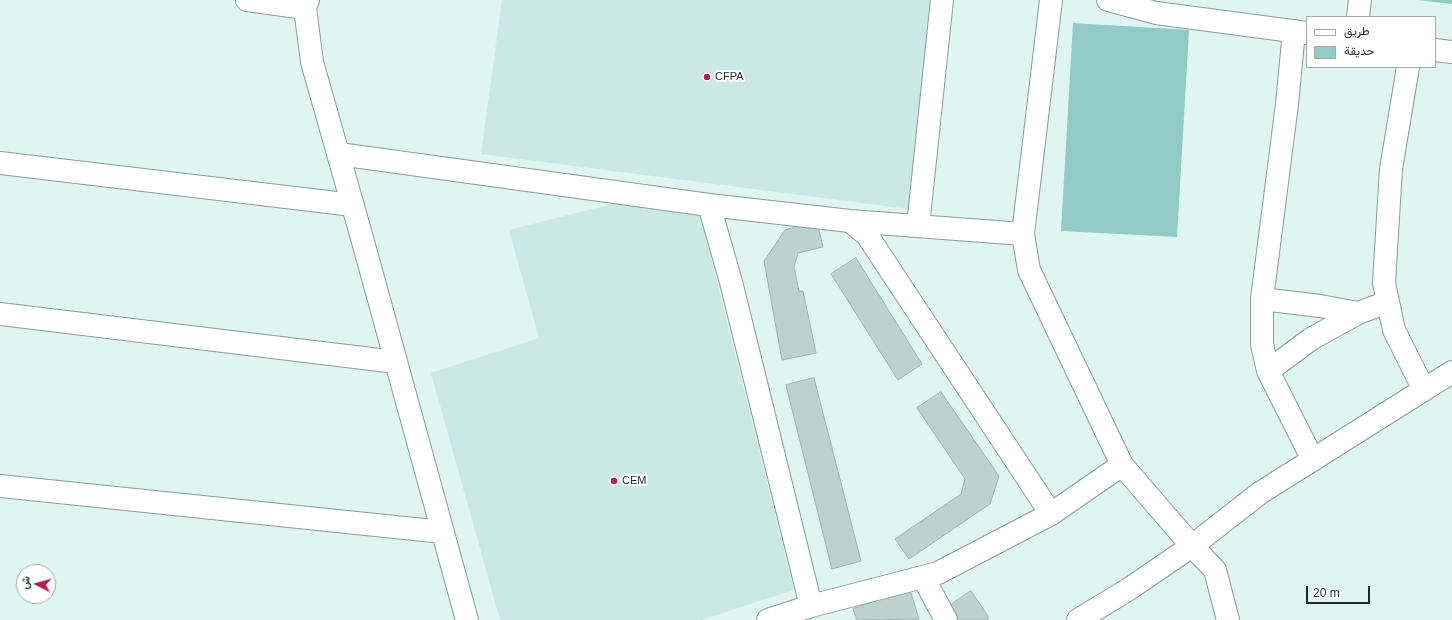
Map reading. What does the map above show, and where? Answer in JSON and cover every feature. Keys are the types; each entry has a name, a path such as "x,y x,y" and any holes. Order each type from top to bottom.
{"street":[{"path":"247,0 307,4 312,62 353,205 467,620"},
{"path":"918,226 942,0"},
{"path":"1051,0 1023,234 1029,270 1122,465 1192,546 1216,570 1228,620"},
{"path":"1108,0 1155,6 1301,32 1288,104 1262,299 1262,344 1268,371 1313,460"},
{"path":"1358,16 1360,0"},
{"path":"1436,50 1452,52"},
{"path":"1408,68 1391,169 1384,283 1394,330 1424,390"},
{"path":"338,154 709,205 850,221 1023,234"},
{"path":"0,163 353,205"},
{"path":"709,205 731,282 811,606"},
{"path":"850,221 867,235 1051,514"},
{"path":"1262,299 1320,306 1358,313"},
{"path":"1268,371 1311,339 1358,313 1388,302"},
{"path":"0,314 396,362"},
{"path":"1078,620 1129,589 1192,546 1260,493 1452,372"},
{"path":"768,620 811,606 938,574 1051,514 1122,465"},
{"path":"0,486 443,532"},
{"path":"923,577 946,620"}],"shaded area":[{"name":"CFPA","path":"502,0 932,0 909,209 481,154"},
{"name":"CEM","path":"624,201 700,214 794,590 701,620 500,620 431,373 539,338 509,230"}],"green space":[{"path":"1418,0 1452,0 1452,4"},
{"path":"1073,23 1189,30 1177,237 1061,231"}],"building":[{"path":"817,222 823,247 798,253 794,267 799,291 803,291 816,353 782,360 764,261 785,230"},
{"path":"856,258 922,364 898,380 831,274"},
{"path":"814,378 861,561 832,569 786,385"},
{"path":"941,392 999,476 990,504 909,559 895,539 961,494 965,479 917,408"},
{"path":"910,590 919,619 857,620 853,609"},
{"path":"971,591 988,616 988,620 958,620 949,606"}],"place":[{"name":"CFPA","path":"707,77"},
{"name":"CEM","path":"614,481"}]}
